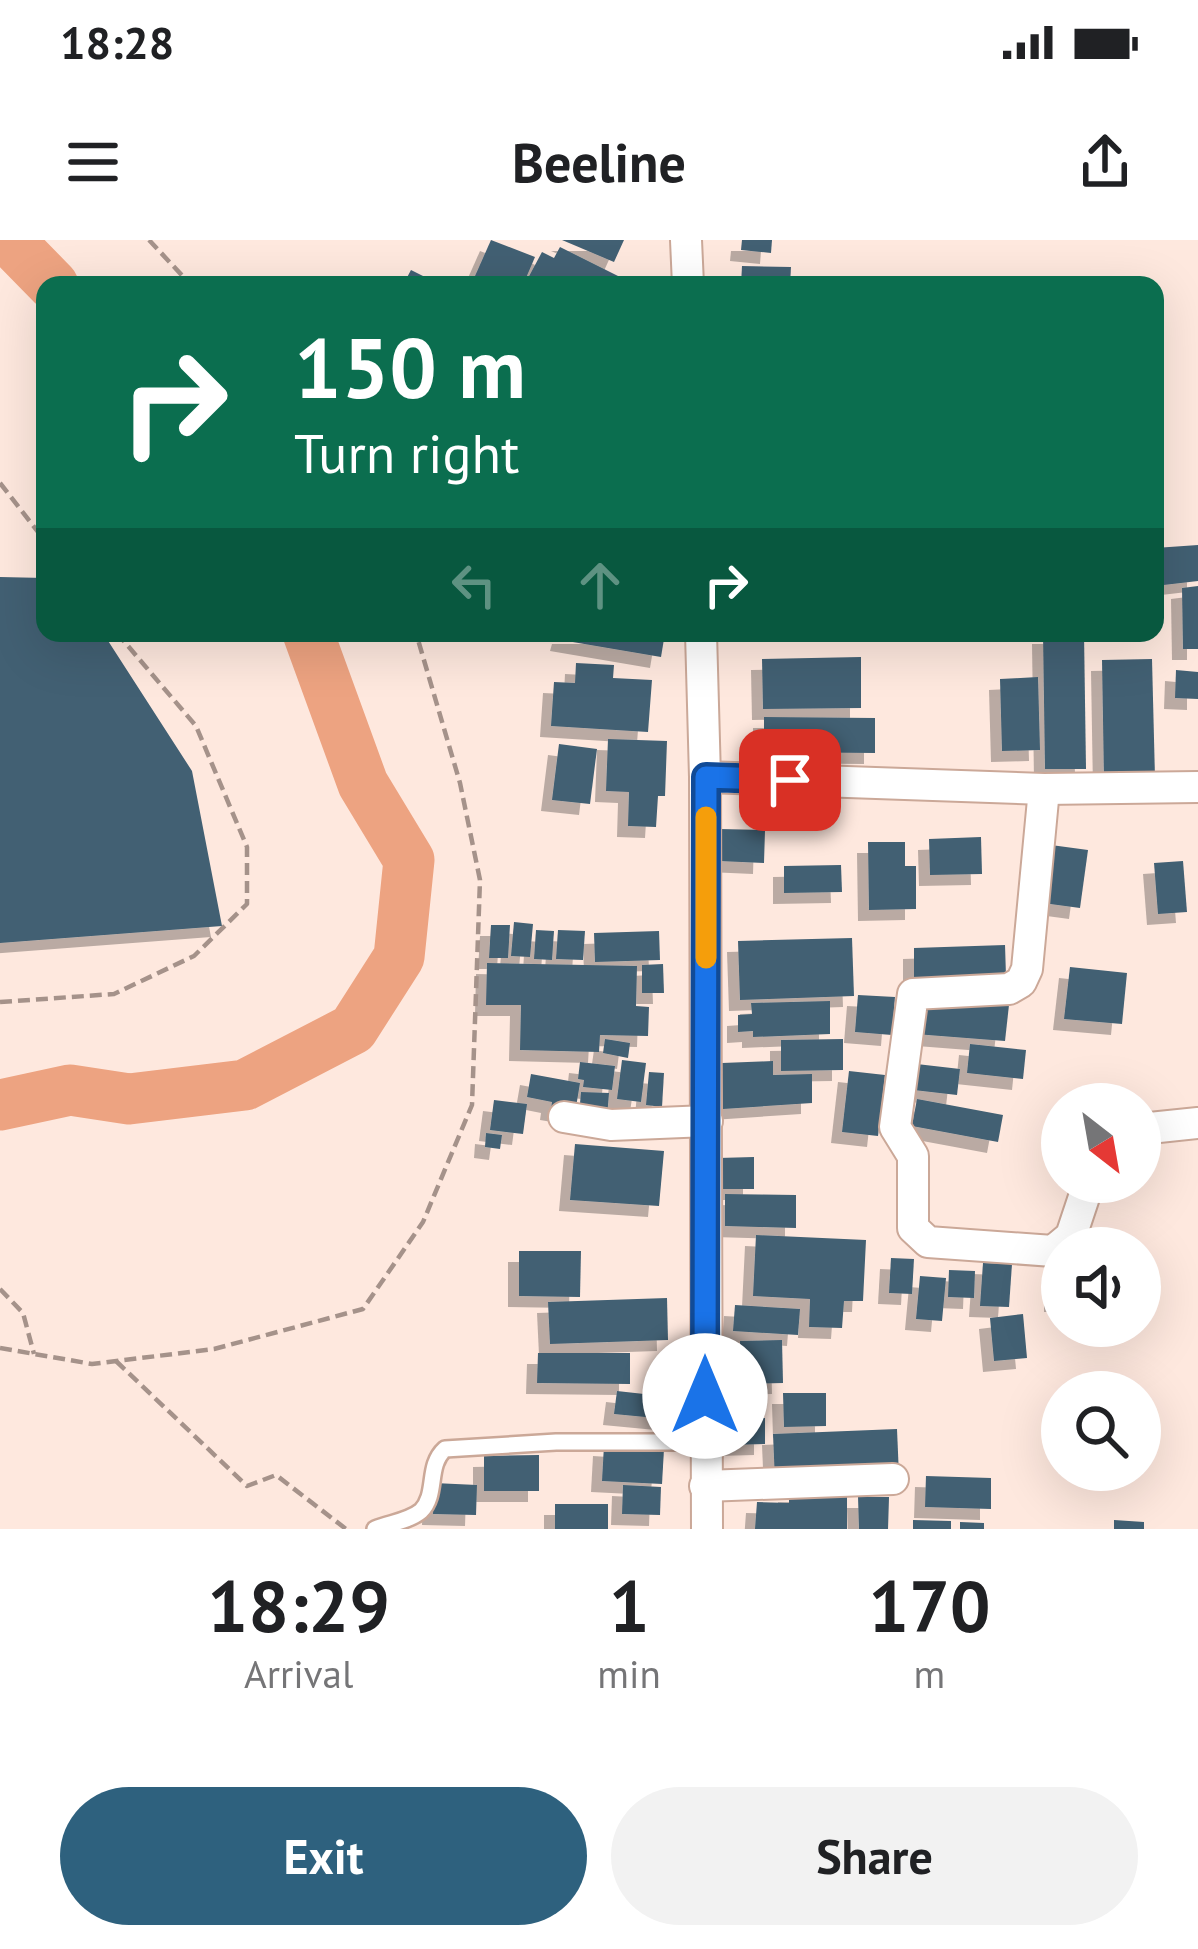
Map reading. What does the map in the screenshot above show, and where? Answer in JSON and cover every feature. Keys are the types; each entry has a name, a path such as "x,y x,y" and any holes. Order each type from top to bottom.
{"street":[{"path":"686,240 688,276"},
{"path":"701,642 706,777 707,1529"},
{"path":"706,777 1044,789 1198,787"},
{"path":"1044,789 1027,969 1021,982 1009,989 913,994 895,1127 913,1156 913,1228 928,1241 1053,1251 1071,1235 1082,1203"},
{"path":"564,1117 611,1125 707,1121"},
{"path":"1161,1127 1198,1123"},
{"path":"705,1486 893,1479"}],"lane":[{"path":"375,1529 418,1514 428,1502 433,1464 445,1449 556,1442 705,1442"}],"path":[{"path":"149,240 183,276"},
{"path":"0,483 36,529"},
{"path":"0,1002 114,994 194,956 247,904 247,847 196,726 125,642"},
{"path":"0,1348 92,1364 214,1349 363,1309 423,1222 472,1105 480,880 460,783 419,642"},
{"path":"0,1289 23,1312 34,1354"},
{"path":"116,1361 247,1486 277,1475 346,1529"}],"building":[{"path":"491,240 535,257 527,276 475,276"},
{"path":"562,240 624,240 614,262"},
{"path":"742,240 772,240 771,253 741,250"},
{"path":"560,247 618,276 529,276 542,252 554,258"},
{"path":"742,266 791,267 790,276 741,276"},
{"path":"1198,545 1198,581 1164,585 1164,547"},
{"path":"0,577 36,578 36,642 109,642 192,771 222,926 0,943"},
{"path":"1198,586 1198,649 1183,649 1182,588"},
{"path":"573,642 664,642 661,657"},
{"path":"1043,642 1084,642 1086,769 1045,769"},
{"path":"861,657 861,708 763,709 762,659"},
{"path":"1152,659 1155,778 1104,779 1102,660"},
{"path":"576,663 614,665 613,678 652,680 648,732 551,726 554,682 575,683"},
{"path":"1176,670 1198,672 1198,699 1175,698"},
{"path":"1038,677 1040,750 1002,751 1000,679"},
{"path":"764,717 875,718 875,753 764,752"},
{"path":"608,739 667,741 665,796 658,796 656,827 628,826 629,792 606,791"},
{"path":"559,744 597,749 590,804 552,800"},
{"path":"719,829 765,830 764,863 719,861"},
{"path":"981,837 982,874 930,875 929,839"},
{"path":"868,842 905,842 905,866 916,866 916,909 869,910"},
{"path":"1051,845 1088,850 1080,908 1043,903"},
{"path":"1183,861 1187,912 1158,914 1154,863"},
{"path":"841,865 842,892 784,893 784,866"},
{"path":"514,922 533,924 530,957 511,956"},
{"path":"491,925 510,925 508,958 489,958"},
{"path":"536,930 554,931 552,960 534,959"},
{"path":"558,930 585,931 583,960 556,959"},
{"path":"659,931 660,960 595,962 594,933"},
{"path":"852,938 854,996 740,1000 738,941"},
{"path":"1005,945 1006,977 914,980 914,948"},
{"path":"487,963 637,966 636,1006 649,1007 648,1036 600,1035 599,1052 520,1050 521,1005 486,1005"},
{"path":"663,964 664,993 642,993 642,965"},
{"path":"1070,967 1127,973 1122,1024 1064,1019"},
{"path":"858,995 895,997 892,1035 855,1032"},
{"path":"918,998 1009,1005 1005,1041 915,1034"},
{"path":"830,1001 830,1034 753,1037 753,1031 738,1032 738,1015 752,1014 751,1003"},
{"path":"605,1039 630,1043 628,1058 603,1053"},
{"path":"843,1039 843,1070 781,1071 781,1040"},
{"path":"970,1044 1026,1050 1023,1079 967,1073"},
{"path":"622,1060 646,1063 641,1102 617,1099"},
{"path":"773,1061 773,1075 812,1074 812,1103 723,1109 722,1063"},
{"path":"580,1062 615,1066 612,1090 583,1087 584,1080 578,1079"},
{"path":"908,1063 960,1069 957,1095 905,1089"},
{"path":"849,1071 885,1075 878,1136 842,1132"},
{"path":"649,1072 664,1073 662,1107 646,1105"},
{"path":"531,1074 580,1083 575,1113 551,1109 552,1102 527,1097"},
{"path":"581,1092 609,1093 607,1117 579,1115"},
{"path":"917,1099 1003,1115 998,1142 912,1126"},
{"path":"494,1100 527,1104 523,1134 490,1130"},
{"path":"486,1133 502,1135 500,1149 485,1147"},
{"path":"575,1144 664,1151 659,1206 570,1200"},
{"path":"754,1157 754,1189 718,1189 718,1158"},
{"path":"725,1194 796,1195 796,1228 725,1226"},
{"path":"756,1235 866,1240 863,1301 844,1301 842,1328 809,1327 810,1299 753,1296"},
{"path":"519,1251 581,1251 580,1297 519,1296"},
{"path":"891,1258 914,1259 912,1294 889,1293"},
{"path":"983,1263 1012,1264 1009,1307 980,1306"},
{"path":"949,1270 975,1271 974,1298 948,1297"},
{"path":"920,1276 946,1278 942,1321 916,1319"},
{"path":"667,1298 668,1340 550,1344 548,1302"},
{"path":"735,1305 800,1309 798,1335 733,1331"},
{"path":"1023,1314 1027,1358 994,1361 990,1318"},
{"path":"782,1340 783,1383 741,1384 740,1341"},
{"path":"538,1353 630,1353 630,1384 537,1383"},
{"path":"617,1391 680,1398 677,1420 614,1414"},
{"path":"783,1393 826,1393 826,1426 784,1427"},
{"path":"728,1418 765,1418 765,1444 728,1445"},
{"path":"897,1429 899,1476 775,1481 773,1434"},
{"path":"604,1445 664,1449 662,1484 602,1481"},
{"path":"539,1455 539,1491 484,1491 484,1456"},
{"path":"926,1476 991,1478 991,1509 925,1507"},
{"path":"434,1483 477,1485 476,1515 433,1514"},
{"path":"623,1485 661,1487 660,1515 622,1514"},
{"path":"789,1491 847,1491 847,1529 755,1529 757,1502 789,1503"},
{"path":"858,1497 889,1497 888,1529 859,1529"},
{"path":"555,1504 608,1504 608,1529 555,1529"},
{"path":"913,1520 951,1521 951,1529 913,1529"},
{"path":"1114,1520 1144,1522 1144,1529 1114,1529"},
{"path":"960,1522 984,1523 984,1529 960,1529"}],"waterway":[{"path":"9,240 44,276"},
{"path":"0,1105 70,1090 129,1099 245,1085 353,1029 399,957 409,860 363,784 311,642"}],"slow traffic":[{"path":"706,817 706,958"}],"route":[{"path":"705,1396 706,777 790,780"}]}
